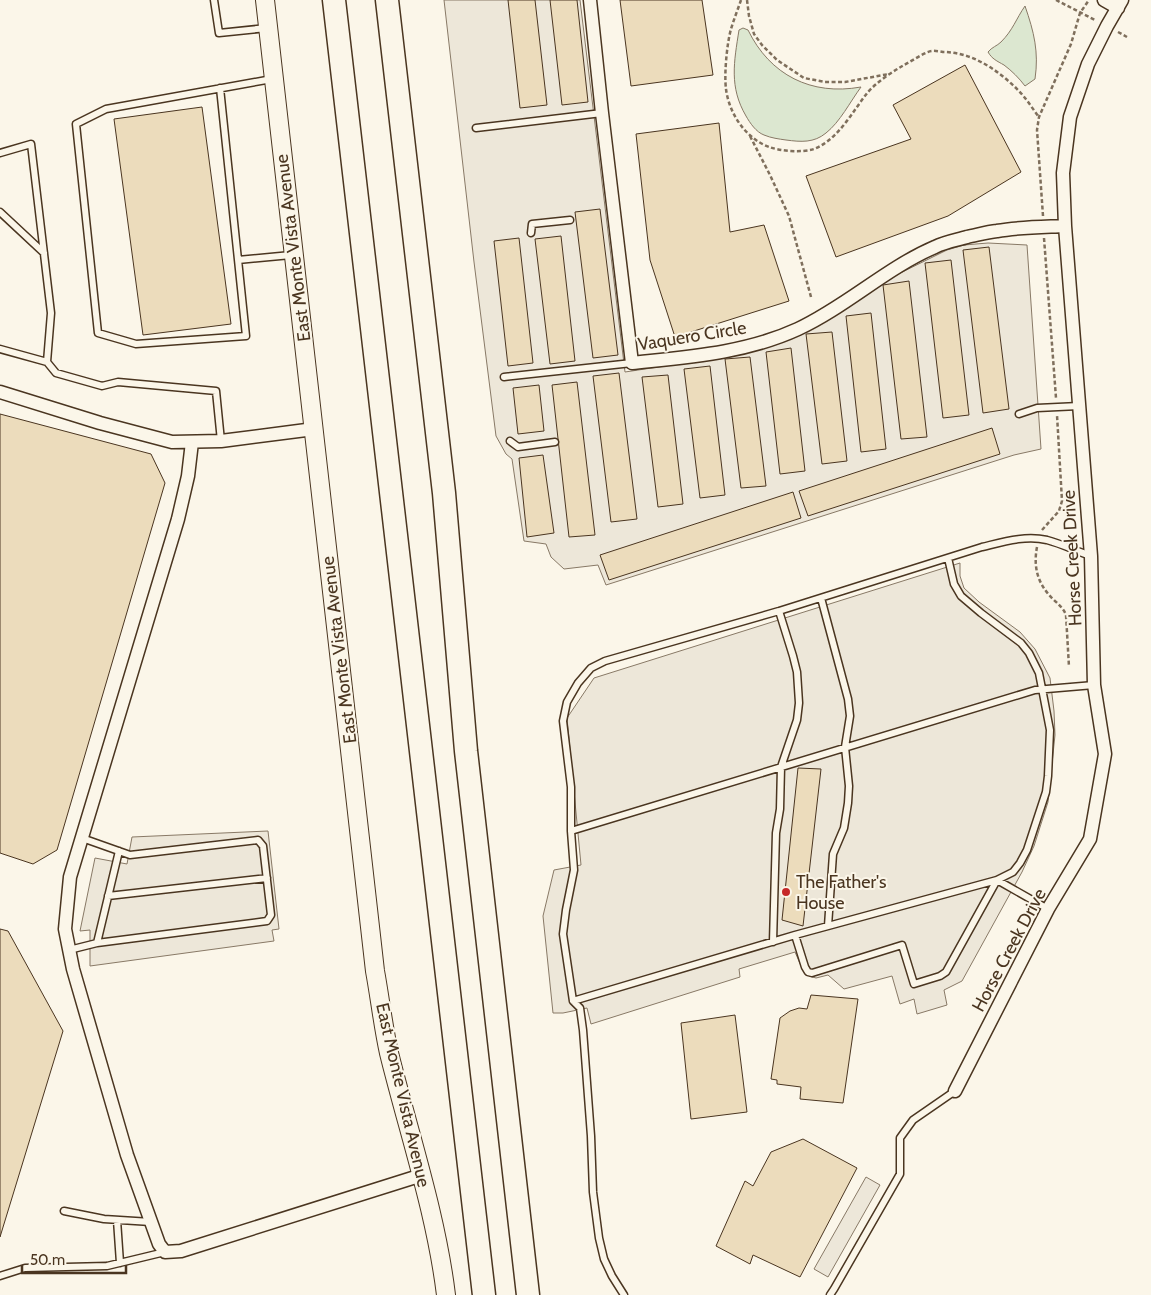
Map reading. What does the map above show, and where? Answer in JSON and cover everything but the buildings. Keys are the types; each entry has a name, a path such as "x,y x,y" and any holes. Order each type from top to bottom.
{"highway":[{"path":"334,0 484,1295"},
{"path":"387,0 444,493 467,761 528,1295"}],"street":[{"name":"East Monte Vista Avenue","path":"265,0 375,970 389,1051 422,1175 442,1261 446,1295"},
{"name":"Vaquero Circle","path":"590,0 632,363 716,353 759,343 798,329 837,307 916,256 936,246 999,230 1065,226"},
{"path":"1104,0 1120,4"},
{"name":"Horse Creek Drive","path":"955,1091 1048,909 1090,839 1105,754 1094,685 1091,556 1065,226 1063,173 1070,117 1088,64 1120,4"},
{"path":"0,392 100,424 172,442 221,441 314,429"},
{"path":"192,442 188,476 178,519 70,877 65,929 76,978 128,1156 159,1244 166,1252 181,1251 422,1175"}],"lane":[{"path":"214,0 219,33 268,28"},
{"path":"220,88 246,336 136,344 98,333 76,124 106,109 220,88 274,79"},
{"path":"476,128 602,113"},
{"path":"0,153 32,144 51,313 47,362"},
{"path":"0,212 44,253"},
{"path":"531,233 532,224 570,220"},
{"path":"238,260 294,254"},
{"path":"0,349 47,362 56,372 102,386 118,382 216,391 221,441"},
{"path":"504,377 632,363"},
{"path":"1020,414 1037,408 1079,406"},
{"path":"510,441 518,447 555,442"},
{"path":"624,1295 604,1259 598,1238 593,1192 592,1136 583,1030 580,1008 573,1001 563,934 574,870 571,831 571,787 563,721 567,702 578,683 592,668 605,662 779,611 1008,540 1029,538 1046,540 1091,556"},
{"path":"573,1001 795,935 997,880 1013,872 1027,850 1046,792 1050,730 1039,673 1029,653 1021,643 961,596 954,584 948,558"},
{"path":"821,598 848,699 850,716 845,747 849,786 848,803 844,828 833,854 828,926"},
{"path":"773,942 776,841 780,809 781,767 798,720 799,703 794,656 779,611"},
{"path":"571,831 1035,690 1094,685"},
{"path":"69,950 97,944 266,921 271,915 263,846 258,840 130,855 82,838"},
{"path":"97,944 119,851"},
{"path":"108,896 266,878"},
{"path":"997,880 1048,909"},
{"path":"795,935 805,967 808,972 812,973 902,945 914,984 940,976 946,972 997,880"},
{"path":"830,1295 900,1174 900,1138 913,1120 955,1091"},
{"path":"64,1211 117,1220 151,1222"},
{"path":"117,1220 120,1264"},
{"path":"0,1276 25,1268 107,1266 166,1252"}],"path":[{"path":"741,0 731,29 726,67 726,88 729,105 738,123 749,135 763,144 780,150 798,151 813,149 827,141 842,128 869,91 889,74 929,51 955,52 988,65 1020,91 1039,117"},
{"path":"747,0 754,34 762,45 777,60 804,78 824,82 845,82 889,74"},
{"path":"1056,0 1127,37"},
{"path":"1069,667 1066,615 1040,581 1036,555 1039,532 1059,511 1062,500 1037,130 1039,117 1071,44 1080,13 1089,0"},
{"path":"749,135 789,216 811,297"}],"green space":[{"path":"1025,6 1033,33 1036,60 1035,79 1025,86 1013,72 993,58 988,52 1005,38"},
{"path":"743,28 748,30 757,46 768,59 794,79 809,85 825,88 861,87 840,118 826,133 817,139 792,141 764,135 758,132 751,124 737,95 734,74 739,30"}],"shaded area":[{"path":"444,0 580,0 625,372 753,351 882,282 947,250 964,245 988,243 1027,245 1041,449 1014,455 606,585 598,565 564,569 551,557 546,544 524,541 512,459 506,454 496,436"},
{"path":"960,563 960,576 964,588 979,602 1020,632 1035,649 1050,678 1055,735 1048,802 1034,846 1022,872 962,981 944,990 947,1005 917,1014 914,999 900,1004 892,976 844,989 828,975 816,978 809,976 802,968 795,952 739,969 740,977 591,1024 587,1008 553,1013 543,916 554,870 581,865 567,718 594,678"},
{"path":"268,831 279,929 272,930 274,941 90,966 90,930 80,931 95,858 127,864 132,837"},
{"path":"866,1177 880,1185 828,1277 814,1269"}],"place":[{"name":"The Father's House","path":"786,892"}]}
